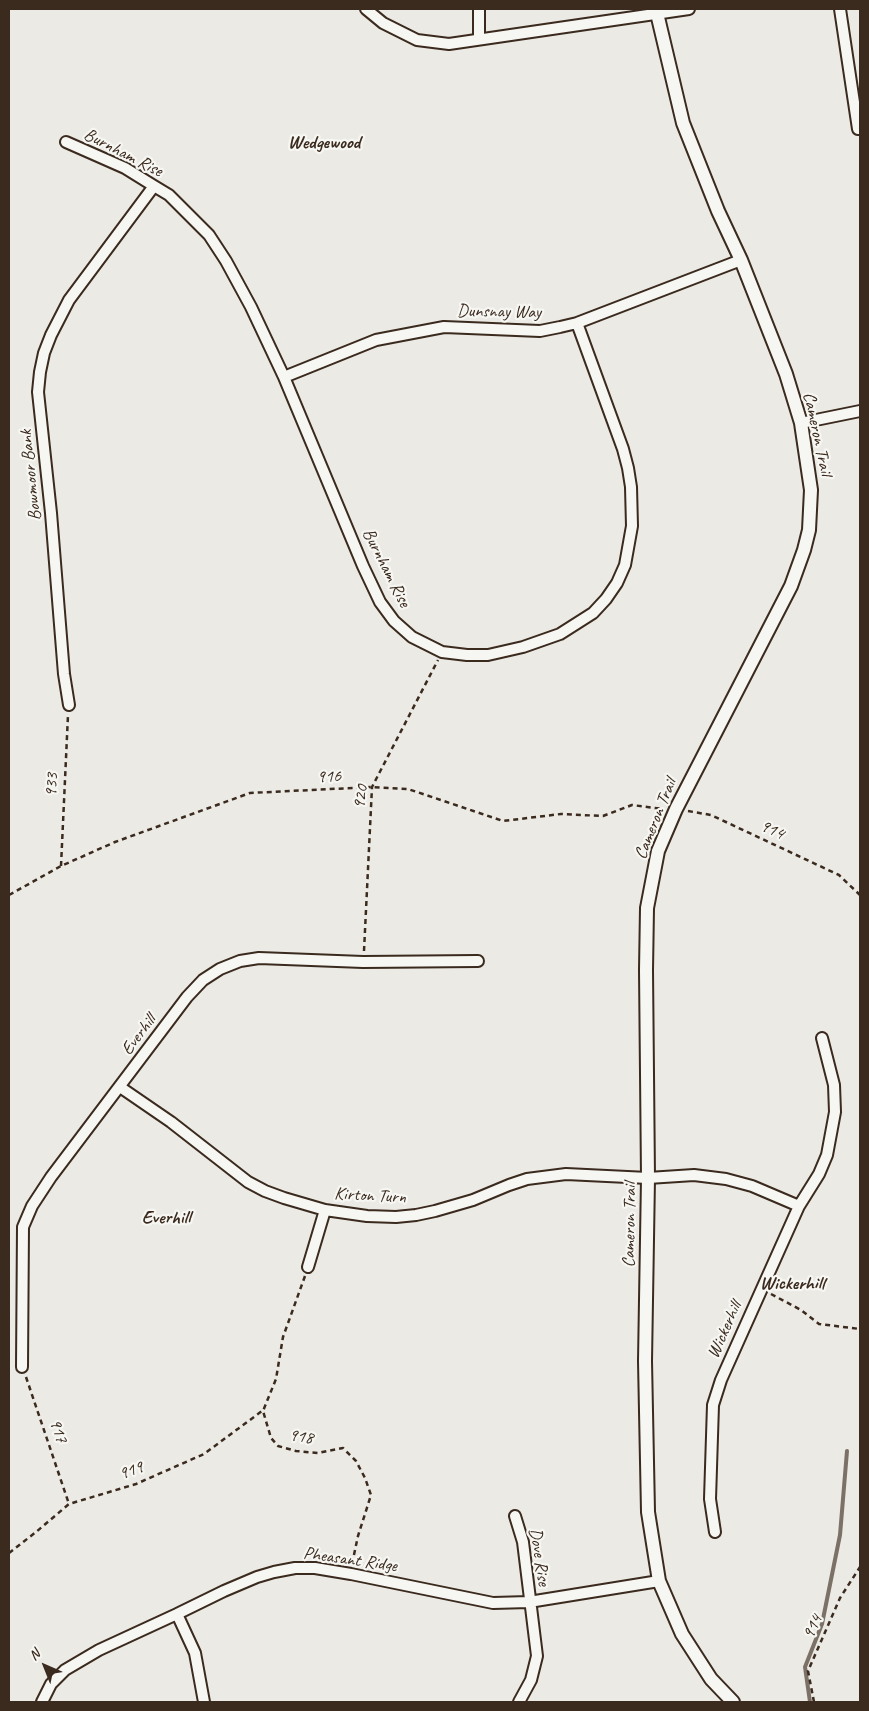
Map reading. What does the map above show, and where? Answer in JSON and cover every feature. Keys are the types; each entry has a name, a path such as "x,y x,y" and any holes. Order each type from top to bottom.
{"street":[{"path":"366,9 383,23 417,40 449,44 656,11 689,9"},
{"path":"479,9 479,39"},
{"path":"840,9 858,129"},
{"name":"Cameron Trail","path":"656,11 683,123 718,211 741,260 786,374 801,424 811,490 809,530 791,586 670,809 658,851 647,908 648,1178 645,1361 648,1503 659,1581 682,1634 711,1679 733,1702"},
{"name":"Burnham Rise","path":"66,142 125,168 168,195 209,235 226,261 251,307 284,377 363,566 380,602 394,621 412,637 442,652 488,655 523,647 560,634 593,613 617,583 625,565 632,517 628,468 623,449 576,323"},
{"name":"Bowmoor Bank","path":"69,705 64,674 51,513 38,392 40,372 44,353 51,335 69,300 154,186"},
{"name":"Dunsnay Way","path":"284,377 376,340 444,327 540,331 576,323 741,260"},
{"path":"801,424 860,411"},
{"name":"Everhill","path":"22,1366 23,1227 32,1206 40,1192 188,997 203,980 220,969 240,961 259,958 363,962 478,961"},
{"name":"Wickerhill","path":"715,1532 710,1499 713,1405 721,1380 761,1290 799,1206 819,1174 826,1155 834,1112 834,1085 822,1038"},
{"name":"Kirton Turn","path":"120,1087 171,1122 248,1182 284,1198 325,1210 368,1216 396,1217 435,1211 472,1200 508,1185 547,1176 566,1174 648,1178 694,1176 726,1179 752,1186 799,1206"},
{"path":"308,1267 325,1210"},
{"name":"Dove Rise","path":"514,1516 523,1542 537,1656 531,1680 518,1702"},
{"name":"Pheasant Ridge","path":"42,1702 51,1684 65,1670 115,1642 230,1588 274,1572 295,1568 315,1568 493,1603 529,1602 659,1581"},
{"path":"177,1614 195,1653 204,1702"}],"path":[{"name":"920","path":"363,962 372,788 442,652"},
{"name":"933","path":"61,866 69,705"},
{"name":"916","path":"9,895 61,866 115,842 250,793 372,788 408,789 504,820 561,814 603,816 632,805 670,809"},
{"name":"914","path":"670,809 711,815 839,875 860,895"},
{"path":"263,1411 276,1380 283,1337 308,1267"},
{"path":"761,1290 800,1310 819,1324 860,1329"},
{"name":"917","path":"22,1366 70,1504"},
{"name":"919","path":"9,1553 70,1504 136,1484 204,1454 263,1411"},
{"name":"918","path":"263,1411 271,1438 278,1446 296,1451 318,1453 343,1448 356,1461 371,1495 358,1536 351,1574"},
{"name":"914","path":"814,1702 808,1670 840,1598 860,1567"}],"waterway":[{"path":"810,1702 805,1667 822,1624 840,1535 847,1451"}],"district":[{"name":"Wedgewood","path":"324,143"},
{"name":"Everhill","path":"166,1218"},
{"name":"Wickerhill","path":"792,1284"}]}
